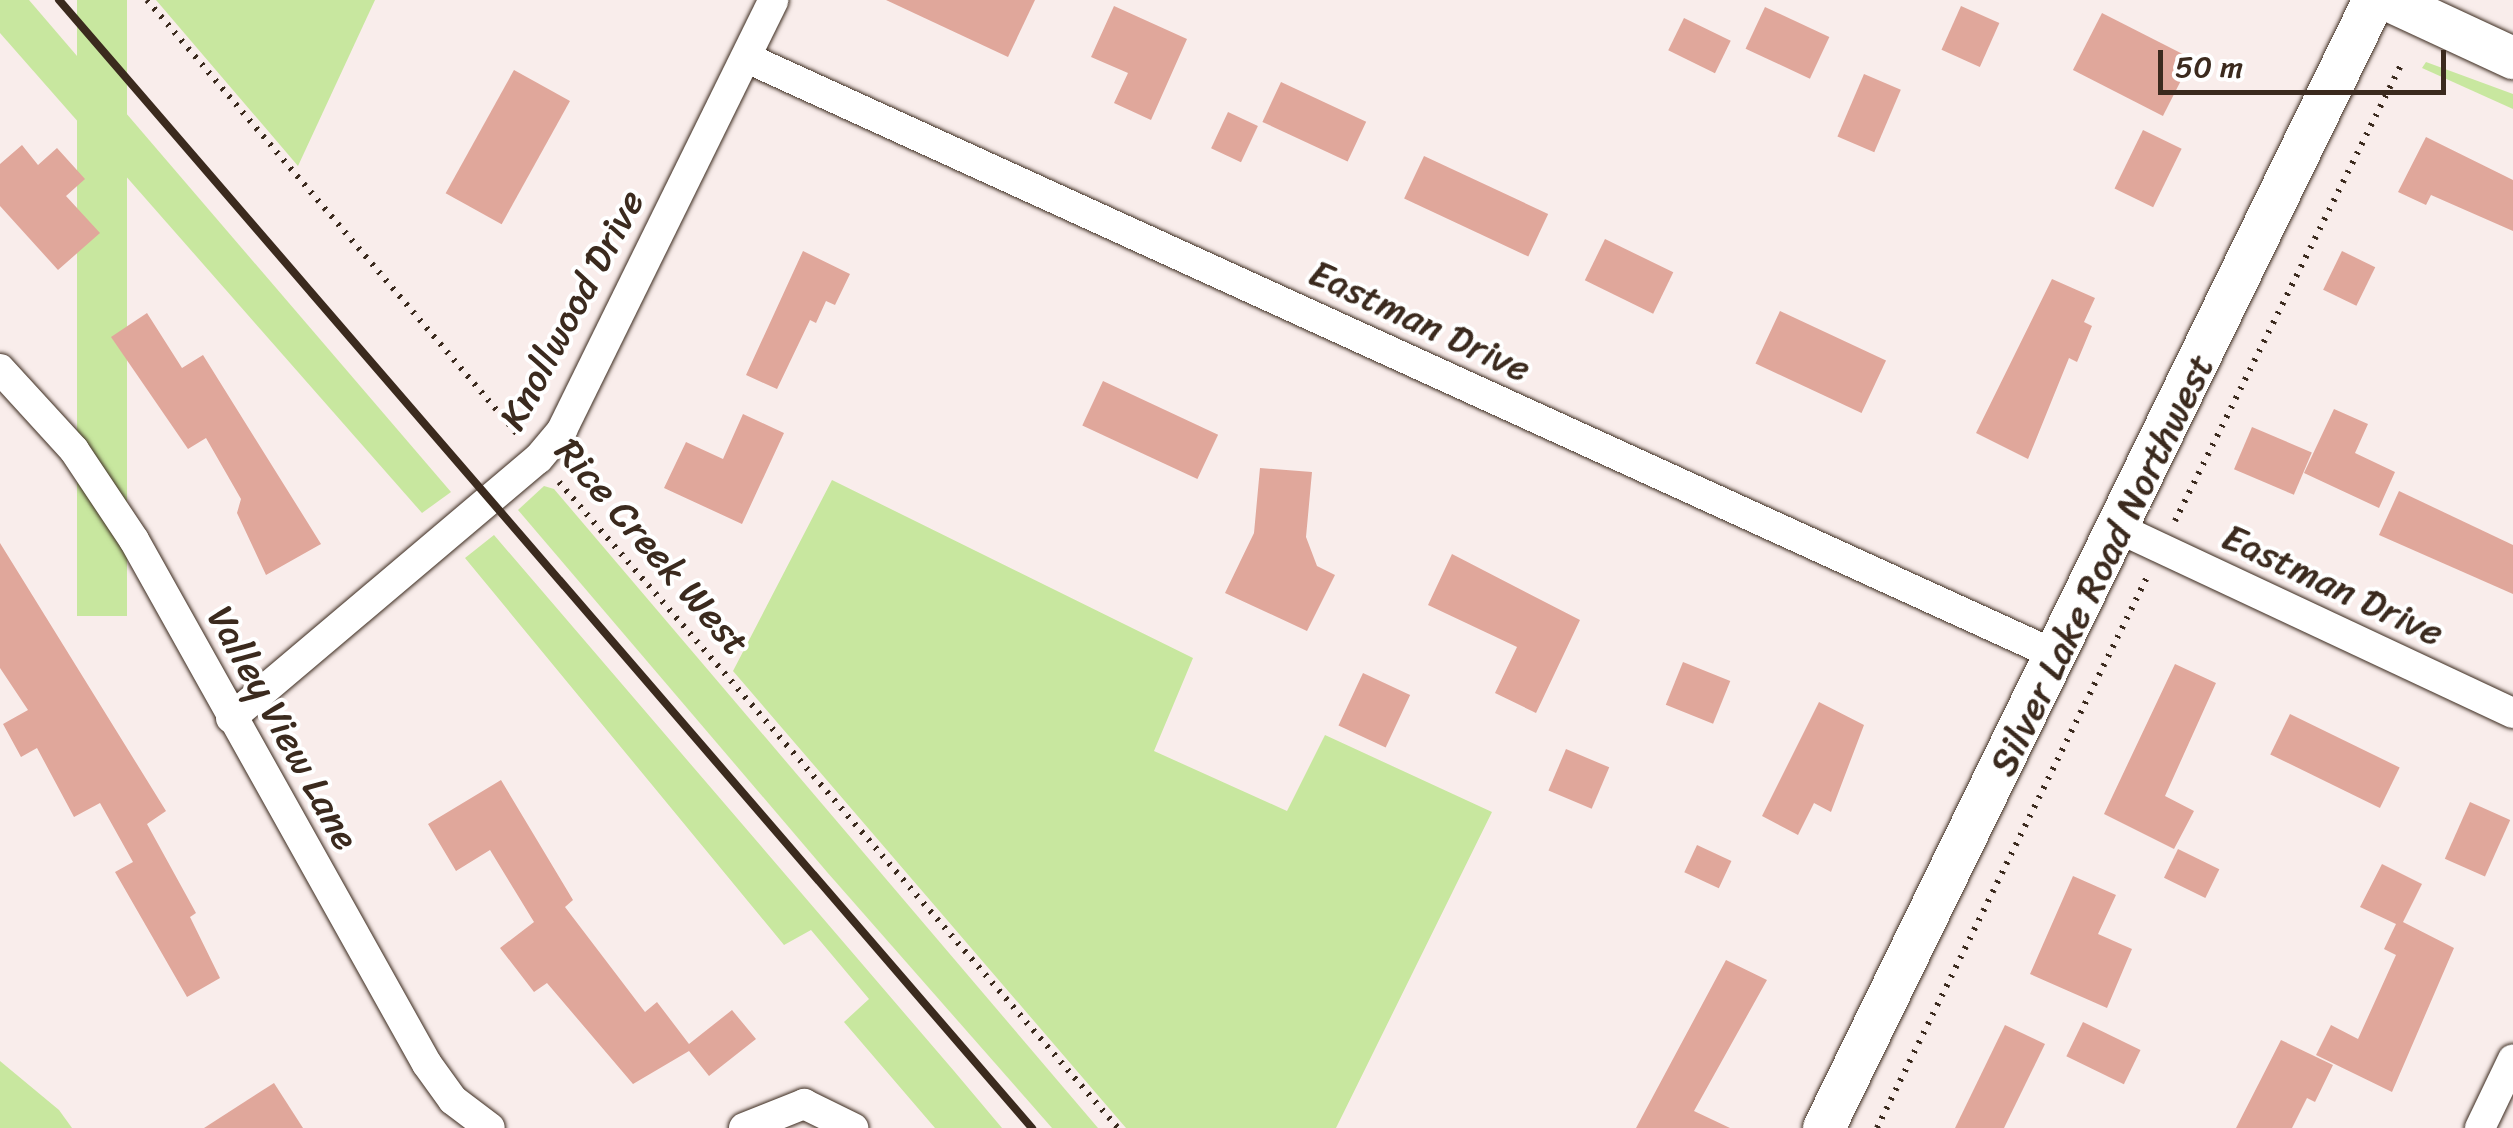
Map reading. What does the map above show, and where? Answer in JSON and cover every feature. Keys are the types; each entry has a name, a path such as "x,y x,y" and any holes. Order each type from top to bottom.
{"main road":[{"name":"Silver Lake Road Northwest","path":"1824,1128 2060,657 2374,0"},
{"path":"2388,0 2513,58"}],"street":[{"name":"Knollwood Drive","path":"231,718 538,459 581,394 774,0"},
{"name":"Eastman Drive","path":"747,58 2060,657"},
{"name":"Valley View Lane","path":"0,369 74,450 134,540 427,1064 453,1100 490,1128"},
{"name":"Eastman Drive","path":"2120,529 2513,713"},
{"path":"2480,1128 2513,1060"},
{"path":"744,1128 804,1104 853,1128"}],"path":[{"name":"Rice Creek West","path":"146,0 1118,1128"},
{"path":"1877,1128 2401,65"}],"green space":[{"path":"0,0 29,0 451,492 422,513 0,33"},
{"path":"77,0 127,0 127,616 77,616"},
{"path":"156,0 375,0 298,166"},
{"path":"2426,62 2513,94 2513,109 2422,68"},
{"path":"832,480 1193,658 1154,751 1287,811 1325,735 1492,812 1336,1128 1126,1128 733,671"},
{"path":"544,486 554,489 1098,1128 1052,1128 827,872 518,510"},
{"path":"494,535 1002,1128 935,1128 844,1022 869,999 811,930 784,945 465,558"},
{"path":"0,1061 59,1110 72,1128 0,1128"}],"building":[{"path":"886,0 1035,0 1008,57"},
{"path":"1114,6 1187,39 1151,120 1114,103 1128,73 1091,57"},
{"path":"1961,6 1999,23 1980,67 1941,50"},
{"path":"1765,7 1829,37 1810,79 1746,49"},
{"path":"2102,13 2192,59 2163,116 2073,70"},
{"path":"1684,18 1731,41 1715,73 1668,50"},
{"path":"514,70 570,101 502,224 446,193"},
{"path":"1864,74 1901,90 1874,152 1837,137"},
{"path":"1281,82 1366,122 1348,162 1262,122"},
{"path":"1228,112 1258,126 1241,162 1211,148"},
{"path":"2143,130 2182,149 2153,207 2115,188"},
{"path":"2426,137 2513,180 2513,231 2431,195 2426,205 2398,192"},
{"path":"22,145 38,165 57,148 85,179 66,196 100,233 58,270 0,206 0,164"},
{"path":"1424,156 1548,214 1528,256 1404,199"},
{"path":"1605,239 1673,272 1653,314 1585,280"},
{"path":"803,251 850,274 835,305 826,301 816,323 810,320 777,389 746,375"},
{"path":"2342,251 2375,267 2356,306 2323,290"},
{"path":"2052,279 2095,298 2084,322 2092,326 2077,362 2069,358 2028,459 1976,433"},
{"path":"1780,311 1886,360 1862,413 1755,364"},
{"path":"147,313 182,368 203,355 321,544 266,575 237,513 241,499 206,438 188,449 111,337"},
{"path":"1103,381 1218,435 1197,479 1082,425"},
{"path":"2334,409 2368,424 2355,453 2395,472 2379,508 2304,473"},
{"path":"743,414 784,433 742,524 664,488 686,442 723,459"},
{"path":"2252,427 2312,452 2294,495 2234,469"},
{"path":"1260,468 1312,472 1306,537 1317,566 1335,575 1307,631 1225,593 1254,533"},
{"path":"2399,491 2513,545 2513,594 2379,535"},
{"path":"0,543 166,811 147,824 196,913 190,917 220,978 187,997 115,872 133,862 100,803 74,817 37,748 21,757 3,724 28,710 0,668"},
{"path":"1452,554 1580,620 1536,713 1495,693 1517,647 1428,605"},
{"path":"1683,662 1730,681 1713,724 1666,705"},
{"path":"2175,664 2216,683 2165,796 2194,811 2174,849 2104,814"},
{"path":"1363,673 1410,695 1386,748 1338,726"},
{"path":"1819,702 1864,725 1831,812 1814,803 1798,835 1762,816"},
{"path":"2290,714 2400,767 2380,808 2270,754"},
{"path":"1566,749 1609,767 1592,809 1548,790"},
{"path":"501,780 573,900 565,907 645,1012 657,1002 689,1044 732,1010 756,1039 709,1076 689,1051 633,1084 547,983 534,992 500,948 534,922 490,850 456,871 428,824"},
{"path":"2470,802 2510,820 2485,877 2445,859"},
{"path":"1697,845 1731,861 1719,888 1684,872"},
{"path":"2178,849 2219,869 2205,898 2164,878"},
{"path":"2382,864 2422,884 2403,922 2454,948 2392,1092 2316,1055 2331,1025 2358,1039 2396,955 2384,949 2396,924 2360,907"},
{"path":"2073,876 2116,895 2098,934 2132,949 2107,1008 2030,974"},
{"path":"1726,960 1767,980 1694,1111 1730,1128 1636,1128"},
{"path":"2083,1022 2141,1050 2124,1084 2066,1056"},
{"path":"2005,1025 2045,1044 2004,1128 1955,1128"},
{"path":"2281,1040 2333,1065 2315,1102 2307,1098 2292,1128 2236,1128"},
{"path":"274,1083 303,1128 204,1128"}],"railway":[{"path":"59,0 1032,1128"}]}
